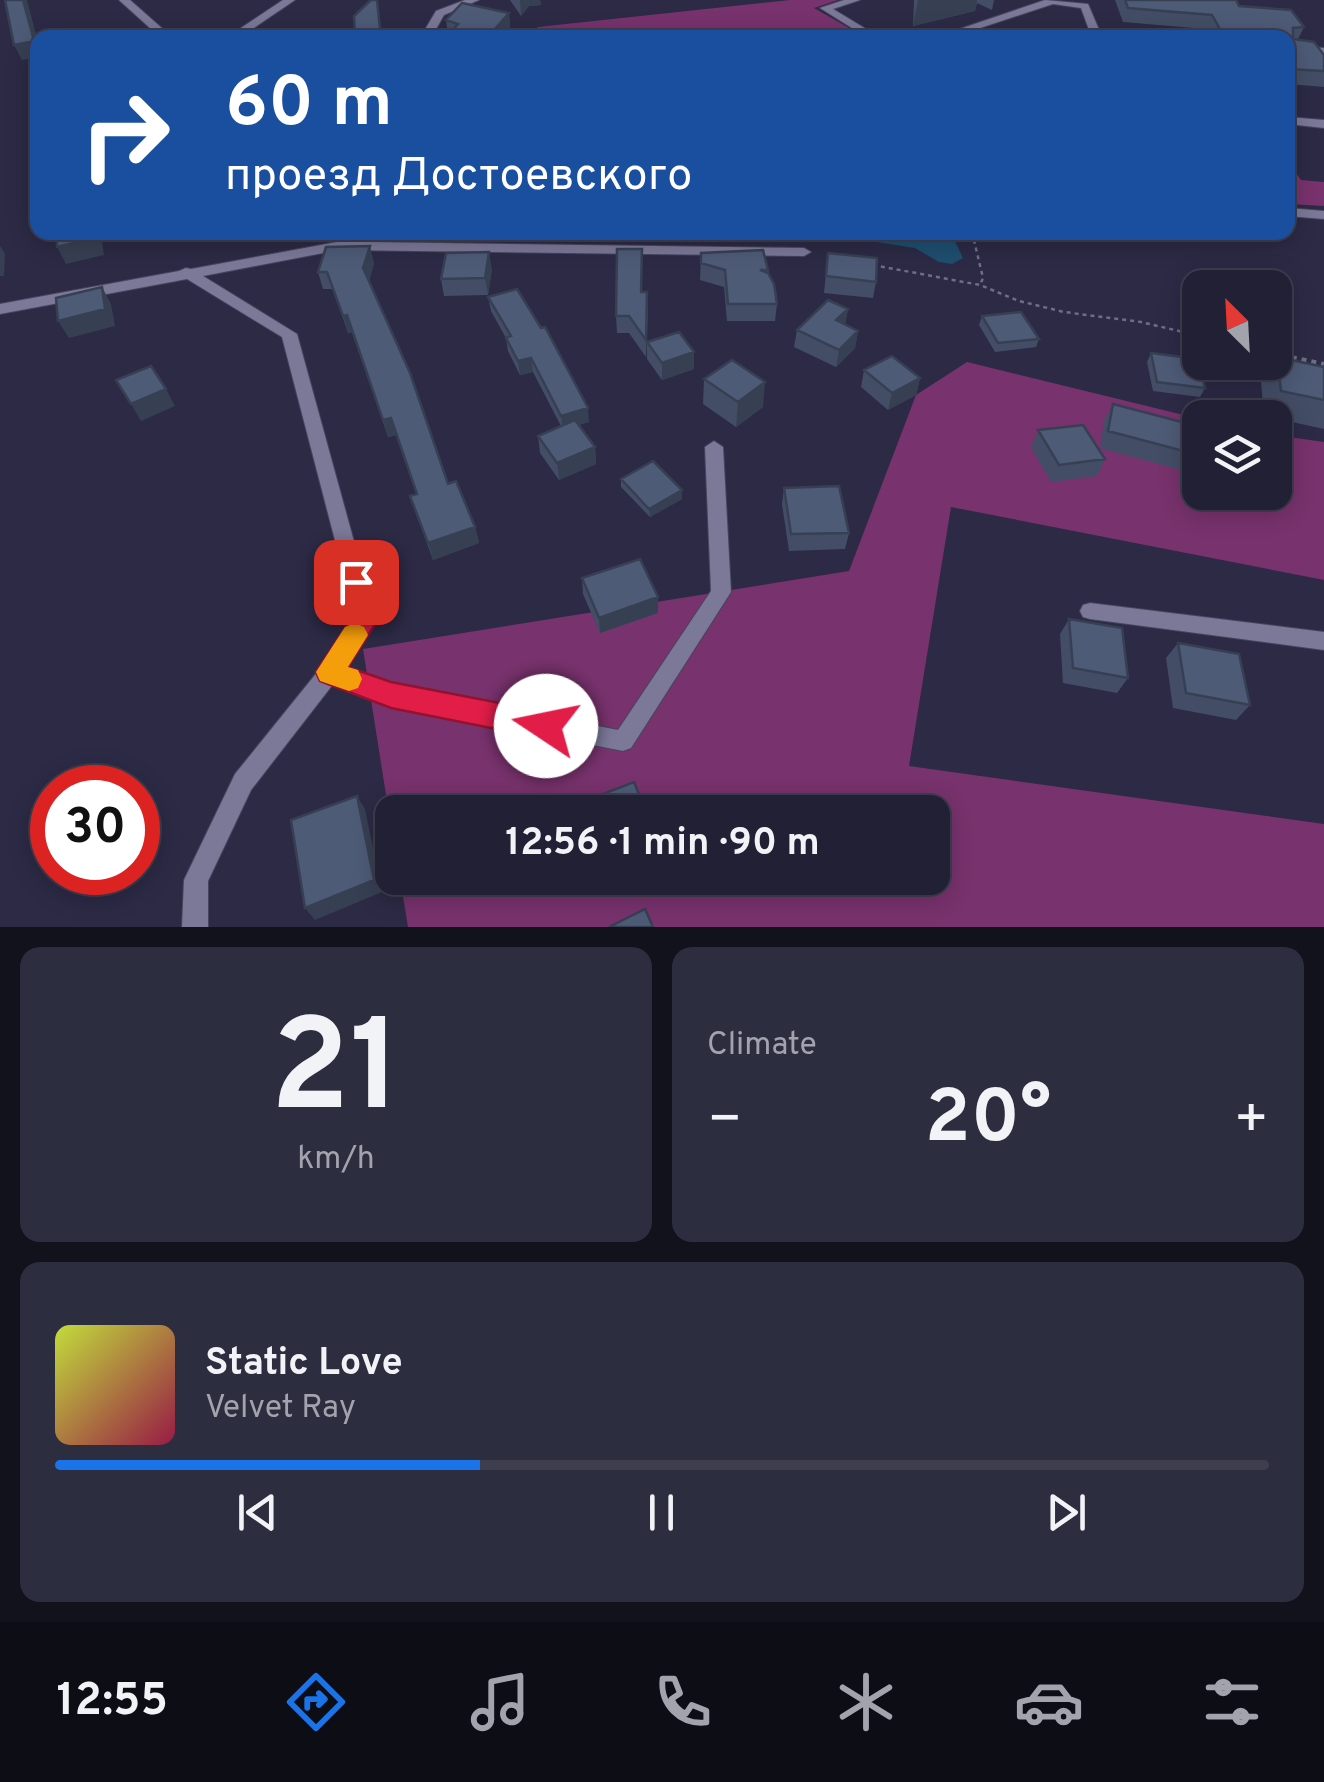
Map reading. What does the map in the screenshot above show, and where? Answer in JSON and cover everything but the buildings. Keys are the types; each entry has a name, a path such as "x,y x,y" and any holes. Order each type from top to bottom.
{"street":[{"path":"124,0 159,30"},
{"path":"243,30 290,0"},
{"path":"430,30 440,13 474,0"},
{"path":"855,0 825,8 862,30"},
{"path":"962,30 1052,0 1086,6 1094,30"},
{"path":"1295,49 1324,51"},
{"path":"1295,122 1324,124"},
{"path":"1295,213 1324,215"},
{"path":"0,310 358,240"},
{"path":"339,246 804,252"},
{"path":"186,272 289,334 366,618 330,672 243,782 196,880 196,927"},
{"path":"330,672 391,695 623,741 721,592 714,447"},
{"path":"1090,611 1324,641"}],"path":[{"path":"974,240 984,278 980,285"},
{"path":"863,263 980,285 1049,309 1182,332"},
{"path":"1292,357 1324,364"}],"shaded area":[{"path":"790,0 838,0 814,8 853,30 535,30"},
{"path":"1295,172 1301,180 1324,182 1324,206 1295,204"},
{"path":"967,362 1182,415 1182,510 1292,510 1292,437 1324,442 1324,580 951,507 909,766 1324,824 1324,927 408,927 403,895 950,895 950,795 386,795 363,649 849,571 916,395"}],"water":[{"path":"864,240 954,240 963,258 952,264 939,262 915,248"}],"slow traffic":[{"path":"349,679 330,672 355,635"}],"route":[{"path":"356,582 366,618 330,672 391,695 546,726"}]}
